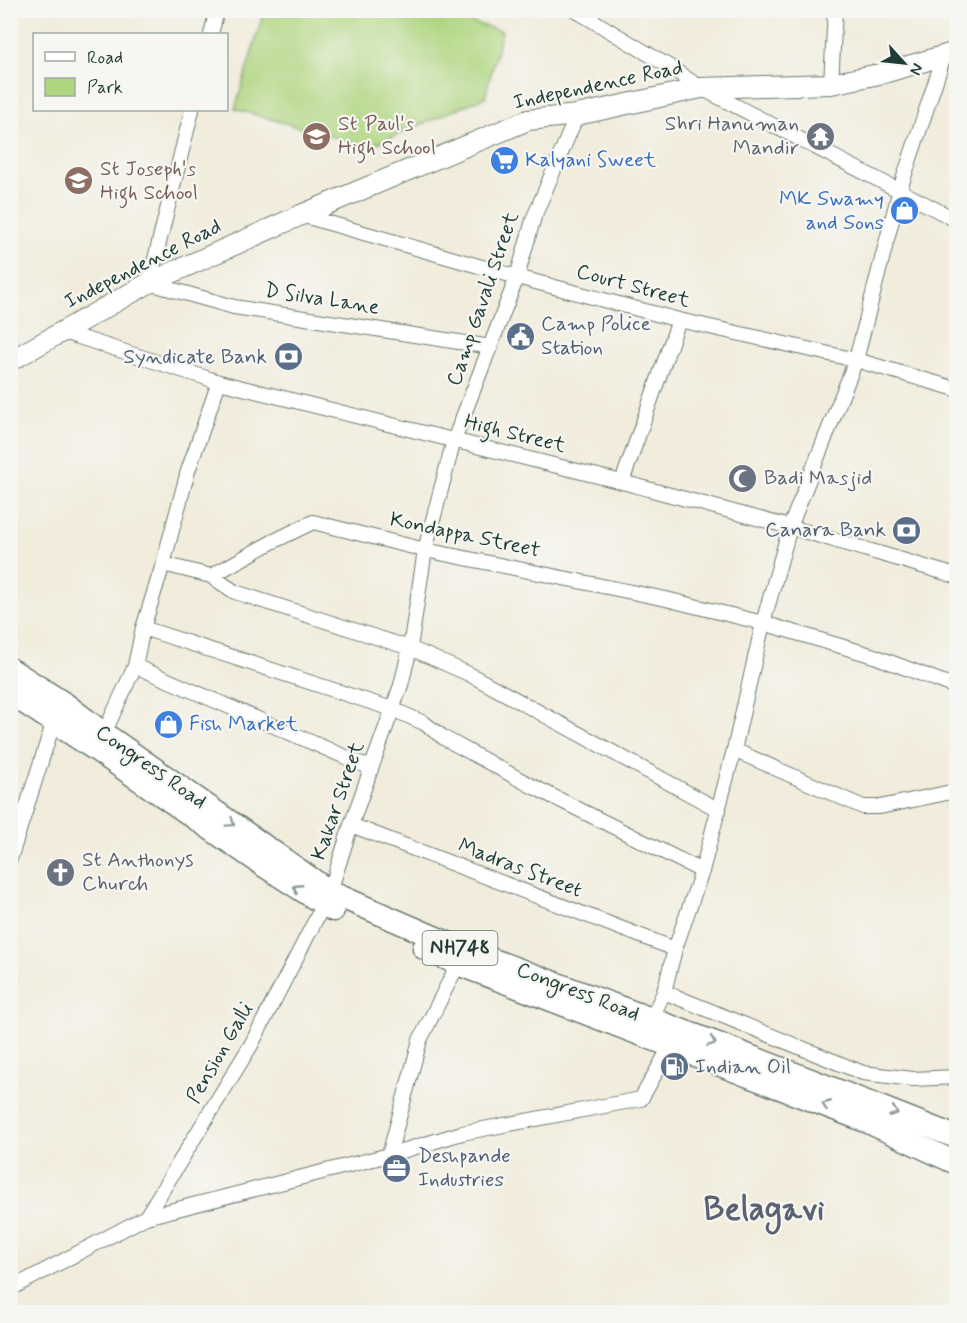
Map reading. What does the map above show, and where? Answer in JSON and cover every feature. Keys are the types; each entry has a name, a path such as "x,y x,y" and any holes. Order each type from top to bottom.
{"highway":[{"name":"Congress Road","path":"10,669 59,713 327,899 458,964 675,1037 957,1137"},
{"name":"Congress Road","path":"10,693 59,713"},
{"name":"Congress Road","path":"327,899 651,1020 675,1037 957,1162"}],"main road":[{"name":"Independence Road","path":"10,361 149,283 301,215 528,120 577,115 701,88 831,84 884,73 950,54"}],"street":[{"path":"211,33 217,10"},
{"path":"575,10 701,88 957,220"},
{"path":"831,84 835,10"},
{"path":"651,1020 664,992 675,949 702,871 734,750 763,623 790,528 856,360 900,189 950,54"},
{"path":"149,283 192,111"},
{"name":"Camp Gavali Street","path":"392,709 401,685 410,648 425,550 454,440 517,277 534,216 577,115"},
{"name":"Court Street","path":"301,215 679,321 856,360 957,389"},
{"name":"D Silva Lane","path":"149,283 234,307 491,347"},
{"path":"622,482 679,321"},
{"name":"High Street","path":"63,332 219,382 622,482 957,576"},
{"path":"101,742 135,666 143,628 188,471 219,382"},
{"name":"Kondappa Street","path":"211,576 313,522 425,550 666,599 763,623 874,656 957,687"},
{"path":"163,564 211,576 235,592 410,648 469,674 719,810"},
{"path":"143,628 392,709 424,723 444,738 530,785 702,871"},
{"path":"135,666 371,768"},
{"name":"Kakar Street","path":"327,899 392,709"},
{"path":"10,859 59,713"},
{"path":"734,750 863,807 879,807 957,791"},
{"name":"Madras Street","path":"351,825 675,949"},
{"name":"Pension Galli","path":"146,1218 251,1044 327,899"},
{"path":"389,1155 420,1040 458,964"},
{"path":"664,992 863,1073 913,1079 957,1077"},
{"path":"10,1288 146,1218 389,1155 462,1133 640,1099 675,1037"}],"green space":[{"path":"264,11 433,11 502,31 485,97 369,147 235,109"}],"place":[{"name":"St Paul's High School","path":"317,136"},
{"name":"Shri Hanuman Mandir","path":"820,136"},
{"name":"Kalyani Sweet","path":"504,160"},
{"name":"St Joseph's High School","path":"79,181"},
{"name":"MK Swamy and Sons","path":"905,211"},
{"name":"Camp Police Station","path":"520,336"},
{"name":"Syndicate Bank","path":"288,357"},
{"name":"Badi Masjid","path":"743,478"},
{"name":"Canara Bank","path":"907,530"},
{"name":"Fish Market","path":"168,724"},
{"name":"St Anthonys Church","path":"61,872"},
{"name":"Indian Oil","path":"674,1067"},
{"name":"Deshpande Industries","path":"397,1168"}],"district":[{"name":"Belagavi","path":"764,1210"}]}
